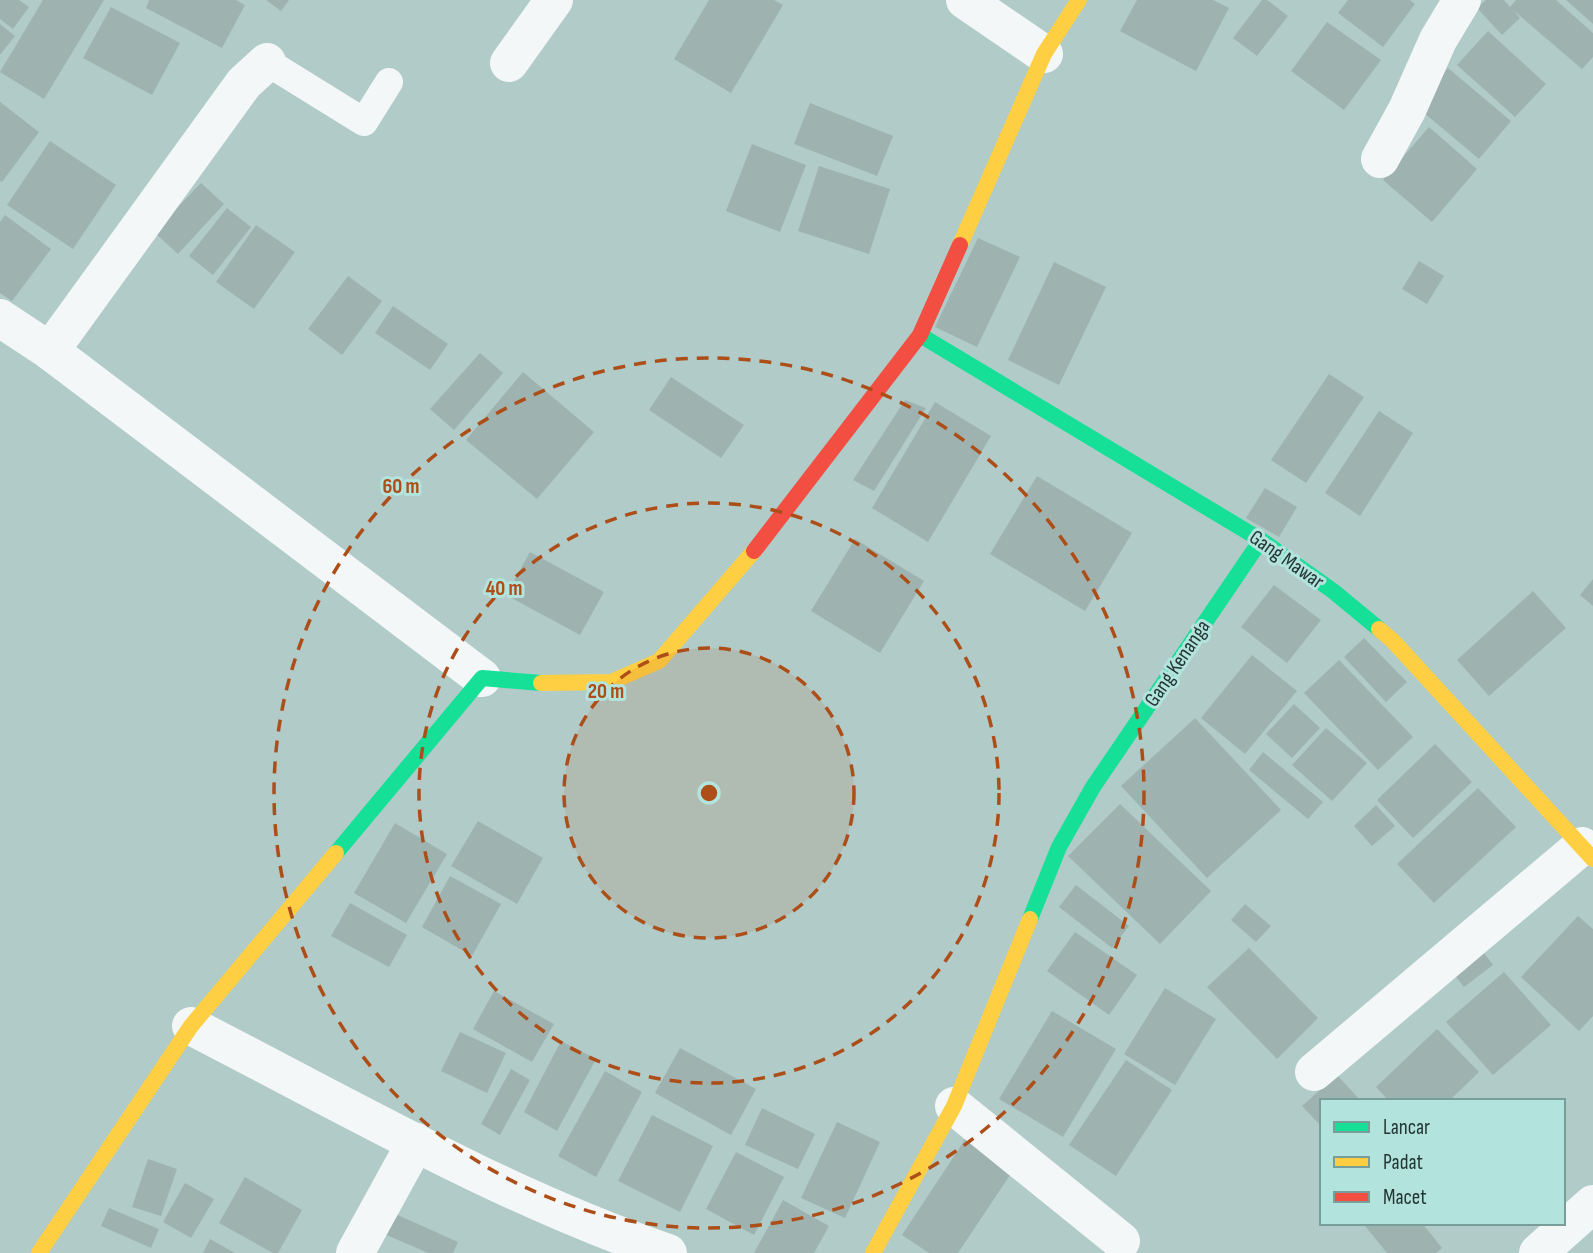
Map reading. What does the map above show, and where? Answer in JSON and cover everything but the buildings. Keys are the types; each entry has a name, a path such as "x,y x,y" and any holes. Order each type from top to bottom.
{"street":[{"path":"509,63 554,0"},
{"path":"965,0 1044,54"},
{"path":"0,318 50,351 482,678 544,683 611,682 659,661 747,560 920,335 1044,54 1079,0"},
{"path":"1380,159 1407,110 1438,40 1462,0"},
{"path":"50,351 244,83 267,62"},
{"name":"Gang Mawar","path":"920,335 1261,540 1333,591 1393,641 1587,852"},
{"name":"Gang Kenanga","path":"873,1253 954,1106 1059,847 1093,787 1261,540"},
{"path":"39,1253 191,1026 482,678"},
{"path":"1314,1072 1587,852"},
{"path":"191,1026 607,1243 668,1253"},
{"path":"954,1106 1121,1241"},
{"path":"355,1253 416,1142"},
{"path":"1538,1253 1593,1204"}],"lane":[{"path":"267,62 364,122 389,82"}],"traffic: fast":[{"path":"920,335 1261,540 1333,591 1379,629"},
{"path":"1030,919 1059,847 1093,787 1261,540"},
{"path":"336,853 482,678 541,683"}],"traffic: slow":[{"path":"960,245 1044,54 1079,0"},
{"path":"541,683 611,682 659,661 754,551"},
{"path":"1379,629 1593,859"},
{"path":"39,1253 191,1026 336,853"},
{"path":"873,1253 954,1106 1030,919"}],"traffic: jam":[{"path":"754,551 920,335 960,245"}]}
